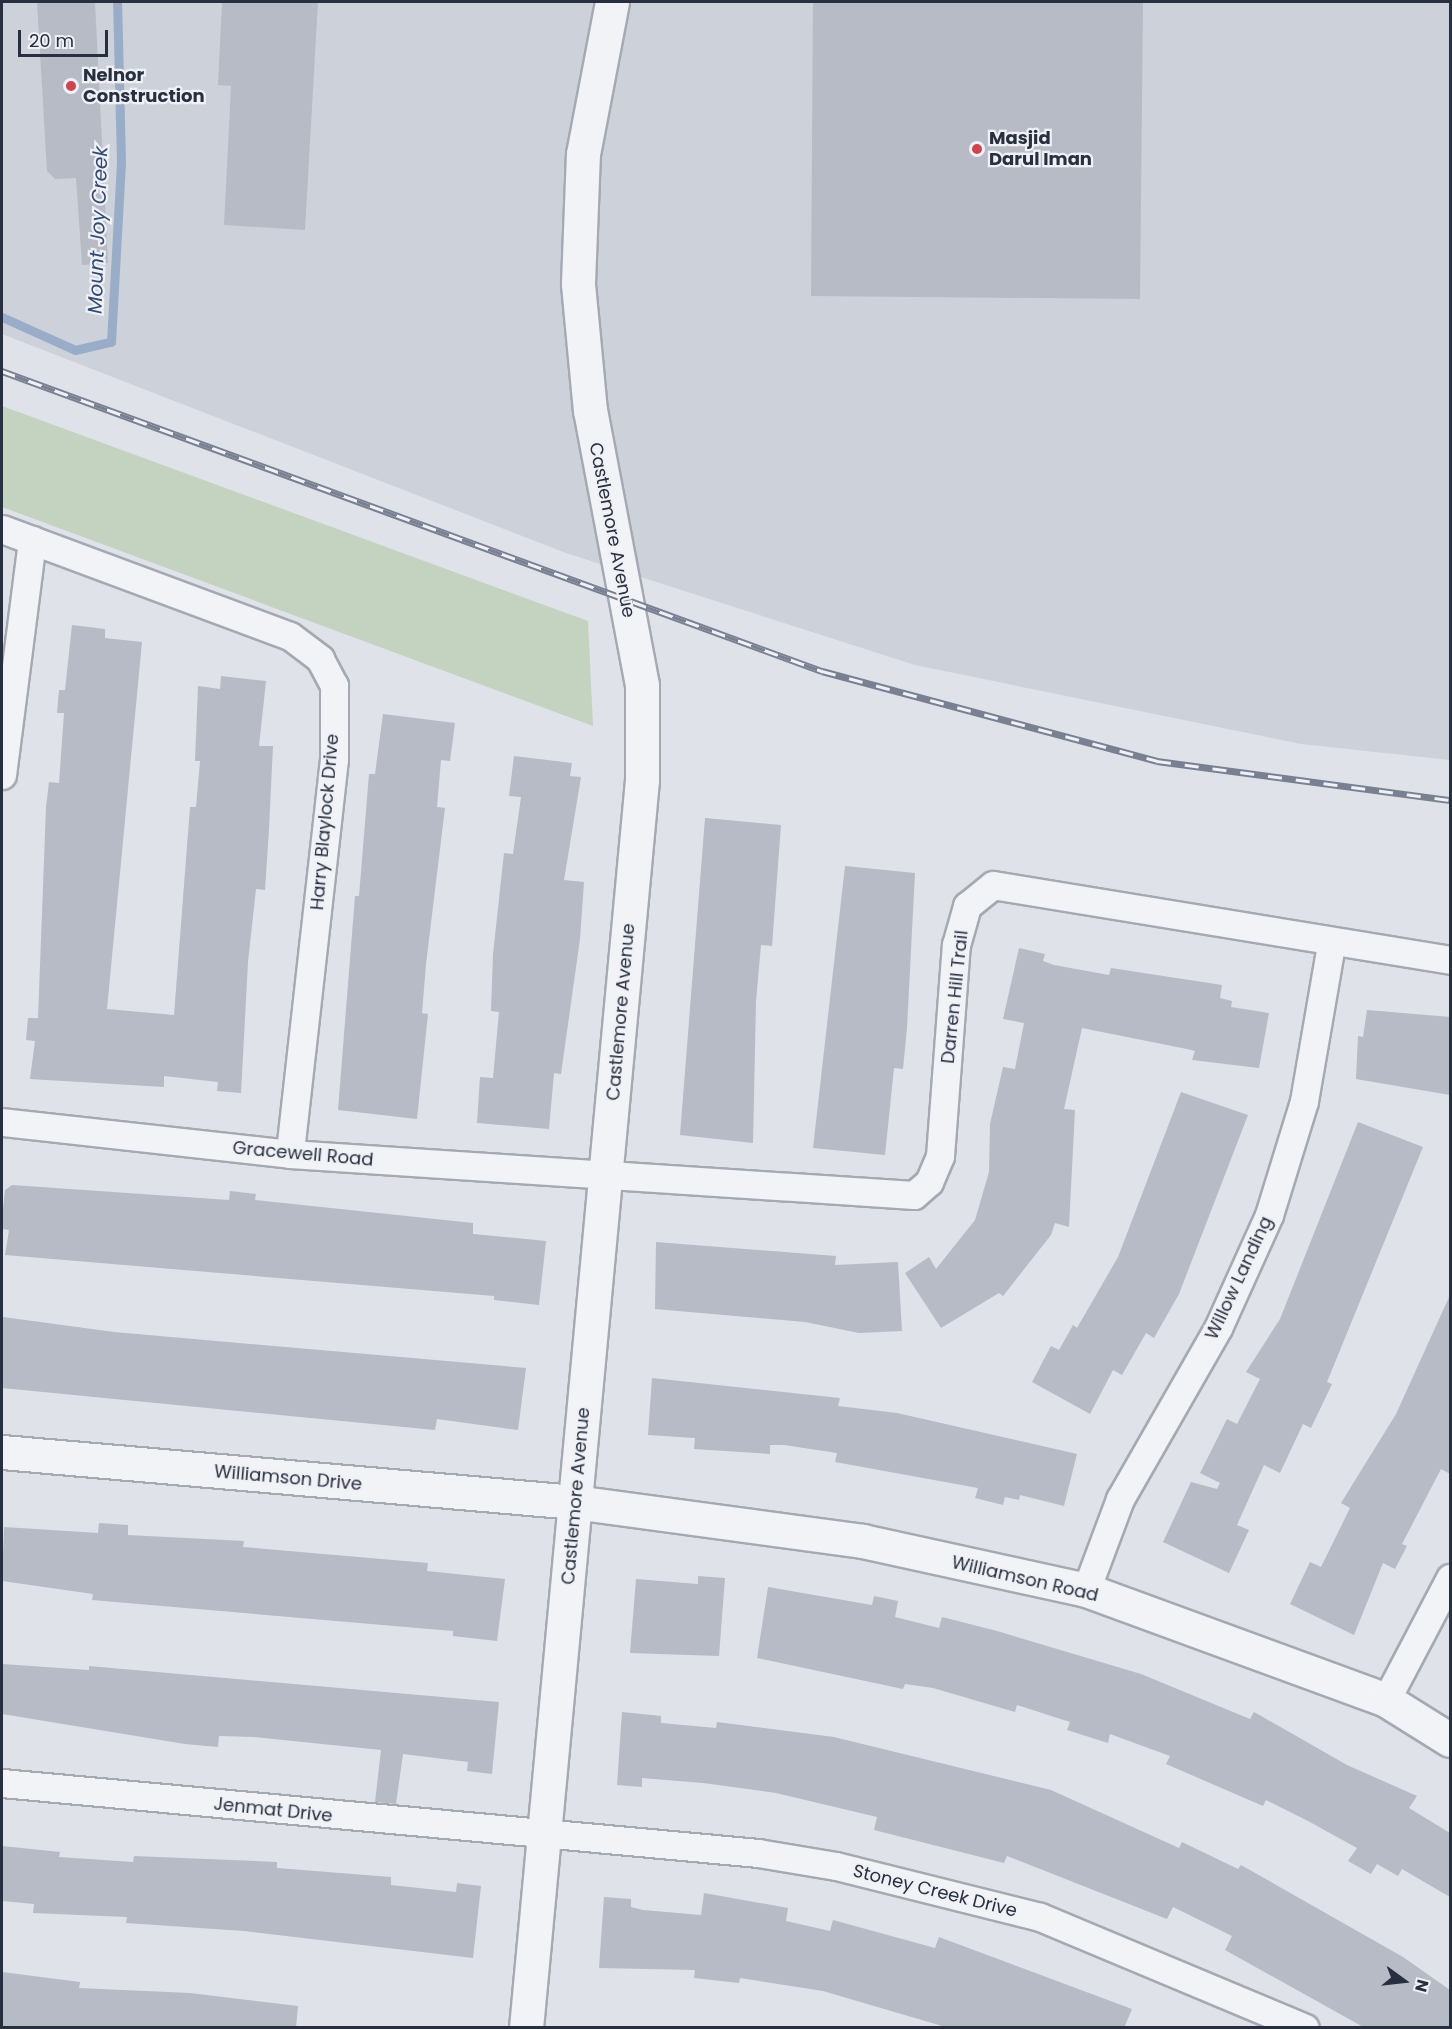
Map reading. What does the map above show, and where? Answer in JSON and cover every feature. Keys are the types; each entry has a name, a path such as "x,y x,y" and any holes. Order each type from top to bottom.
{"street":[{"name":"Castlemore Avenue","path":"526,2028 605,1178 644,717 636,648 590,411 578,283 583,154 612,2"},
{"name":"Harry Blaylock Drive","path":"2,529 290,636 320,658 334,685 334,759 290,1154"},
{"path":"2,775 32,540"},
{"name":"Darren Hill Trail","path":"605,1178 914,1195 929,1182 940,1156 957,945 967,906 993,885 1331,944 1450,960"},
{"name":"Willow Landing","path":"1086,1590 1120,1499 1218,1328 1269,1215 1304,1101 1331,944"},
{"name":"Gracewell Road","path":"2,1122 290,1154 605,1178"},
{"name":"Williamson Drive","path":"2,1452 575,1502"},
{"name":"Williamson Road","path":"575,1502 862,1541 1086,1590 1386,1700 1450,1740"},
{"path":"1386,1700 1450,1578"},
{"name":"Jenmat Drive","path":"2,1783 544,1837"},
{"name":"Stoney Creek Drive","path":"544,1837 758,1852 958,1895 1082,1932 1305,2028"}],"shaded area":[{"path":"2,2 1450,2 1450,760 1301,744 915,665 566,553 2,334"}],"green space":[{"path":"2,406 588,621 593,726 2,507"}],"building":[{"name":"Nelnor Construction","path":"37,2 95,2 108,263 82,265 76,178 55,179 47,171"},
{"path":"222,2 318,2 305,230 224,225 231,86 218,85"},
{"name":"Masjid Darul Iman","path":"813,2 1143,2 1140,299 811,296"},
{"path":"72,625 105,629 105,638 142,642 107,1009 174,1015 190,807 196,807 200,761 195,761 198,686 220,689 221,676 266,681 259,746 273,746 269,829 265,890 256,889 248,962 241,1093 217,1091 218,1082 164,1076 164,1087 30,1079 35,1041 26,1040 28,1018 38,1018 46,807 49,782 59,783 64,713 57,713 59,690 65,690"},
{"path":"383,714 455,723 450,761 441,760 437,807 445,808 426,964 422,1013 428,1014 417,1119 338,1110 355,896 359,896 369,774 375,774"},
{"path":"514,756 572,763 570,776 581,777 564,880 584,882 580,939 561,1074 554,1073 549,1129 477,1123 480,1077 493,1078 499,1012 491,1011 493,954 504,853 513,854 521,797 509,796"},
{"path":"705,818 781,825 772,946 761,945 756,1001 753,1143 680,1135"},
{"path":"845,866 915,873 903,1069 894,1068 885,1155 813,1148"},
{"path":"1019,948 1045,954 1043,961 1054,965 1109,975 1111,968 1222,985 1220,998 1232,1001 1231,1007 1269,1013 1259,1068 1192,1060 1195,1051 1082,1028 1064,1109 1075,1110 1069,1227 1055,1223 1051,1235 1003,1296 999,1293 941,1328 905,1273 929,1257 936,1269 975,1220 989,1172 990,1124 1003,1067 1015,1069 1024,1023 1003,1019"},
{"path":"1367,1010 1450,1017 1450,1095 1356,1079 1358,1036 1363,1037"},
{"path":"1181,1092 1248,1115 1179,1294 1154,1338 1146,1333 1122,1375 1113,1370 1090,1414 1032,1382 1051,1346 1059,1350 1073,1325 1077,1328 1118,1257"},
{"path":"1358,1122 1423,1147 1327,1382 1332,1384 1311,1428 1303,1424 1280,1473 1264,1465 1237,1525 1249,1530 1229,1573 1163,1542 1191,1482 1217,1489 1220,1483 1200,1473 1227,1419 1237,1424 1260,1379 1246,1372 1280,1319"},
{"path":"12,1185 229,1200 230,1191 256,1194 255,1200 473,1223 473,1234 546,1241 539,1305 494,1300 494,1296 5,1255 9,1230 2,1229 2,1219 5,1190"},
{"path":"656,1242 836,1256 835,1265 898,1262 902,1331 859,1333 805,1322 655,1309"},
{"path":"1450,1295 1450,1474 1441,1469 1402,1544 1407,1546 1395,1569 1383,1563 1354,1635 1290,1604 1310,1562 1321,1567 1350,1508 1341,1503 1396,1414"},
{"path":"3,1317 114,1332 526,1368 518,1430 437,1419 435,1430 2,1388"},
{"path":"652,1378 840,1398 838,1406 897,1413 1077,1454 1064,1506 1020,1495 1019,1500 1005,1497 1003,1505 975,1498 978,1488 835,1462 837,1453 784,1445 770,1445 770,1454 694,1449 695,1438 648,1435"},
{"path":"99,1523 128,1525 128,1535 244,1541 243,1547 428,1563 427,1571 505,1579 497,1641 453,1636 453,1631 92,1600 93,1594 2,1581 4,1527 98,1533"},
{"path":"698,1576 725,1578 719,1656 630,1653 636,1579 698,1584"},
{"path":"768,1587 872,1605 874,1596 898,1601 895,1617 939,1628 942,1617 997,1631 1141,1674 1250,1719 1254,1712 1347,1765 1417,1796 1409,1808 1450,1833 1450,1897 1402,1869 1398,1876 1377,1864 1371,1874 1348,1861 1357,1848 1308,1821 1266,1800 1263,1806 1166,1764 1170,1756 1110,1734 1108,1743 1067,1730 1070,1722 1017,1705 1015,1712 933,1688 905,1684 903,1689 757,1658"},
{"path":"2,1664 89,1670 89,1666 499,1702 492,1774 467,1771 468,1762 403,1754 396,1804 375,1802 381,1750 254,1737 219,1736 218,1747 185,1744 2,1714"},
{"path":"622,1712 661,1716 661,1723 716,1728 717,1722 834,1737 1051,1790 1179,1848 1182,1842 1238,1869 1241,1865 1403,1957 1450,1990 1450,2028 1365,2028 1225,1950 1232,1936 1173,1907 1167,1919 1007,1856 1004,1863 874,1830 877,1817 776,1793 703,1783 642,1778 642,1787 617,1785"},
{"path":"2,1846 60,1852 59,1857 133,1862 134,1856 277,1862 277,1868 391,1877 391,1885 456,1892 457,1883 481,1886 473,1958 244,1931 126,1923 127,1917 33,1913 34,1904 2,1901"},
{"path":"704,1893 788,1908 786,1921 830,1931 833,1920 935,1948 939,1937 1132,2009 1124,2028 949,2028 823,1991 740,1978 739,1983 694,1978 695,1970 599,1968 604,1897 631,1899 631,1907 643,1910 701,1915"},
{"path":"2,1972 80,1982 79,1988 190,1993 298,2006 296,2028 2,2028"}],"waterway":[{"name":"Mount Joy Creek","path":"2,317 75,350 111,342 121,162 117,2"}],"railway":[{"path":"2,371 822,671 1157,761 1450,800"}],"place":[{"name":"Nelnor Construction","path":"71,86"},
{"name":"Masjid Darul Iman","path":"977,149"}]}
